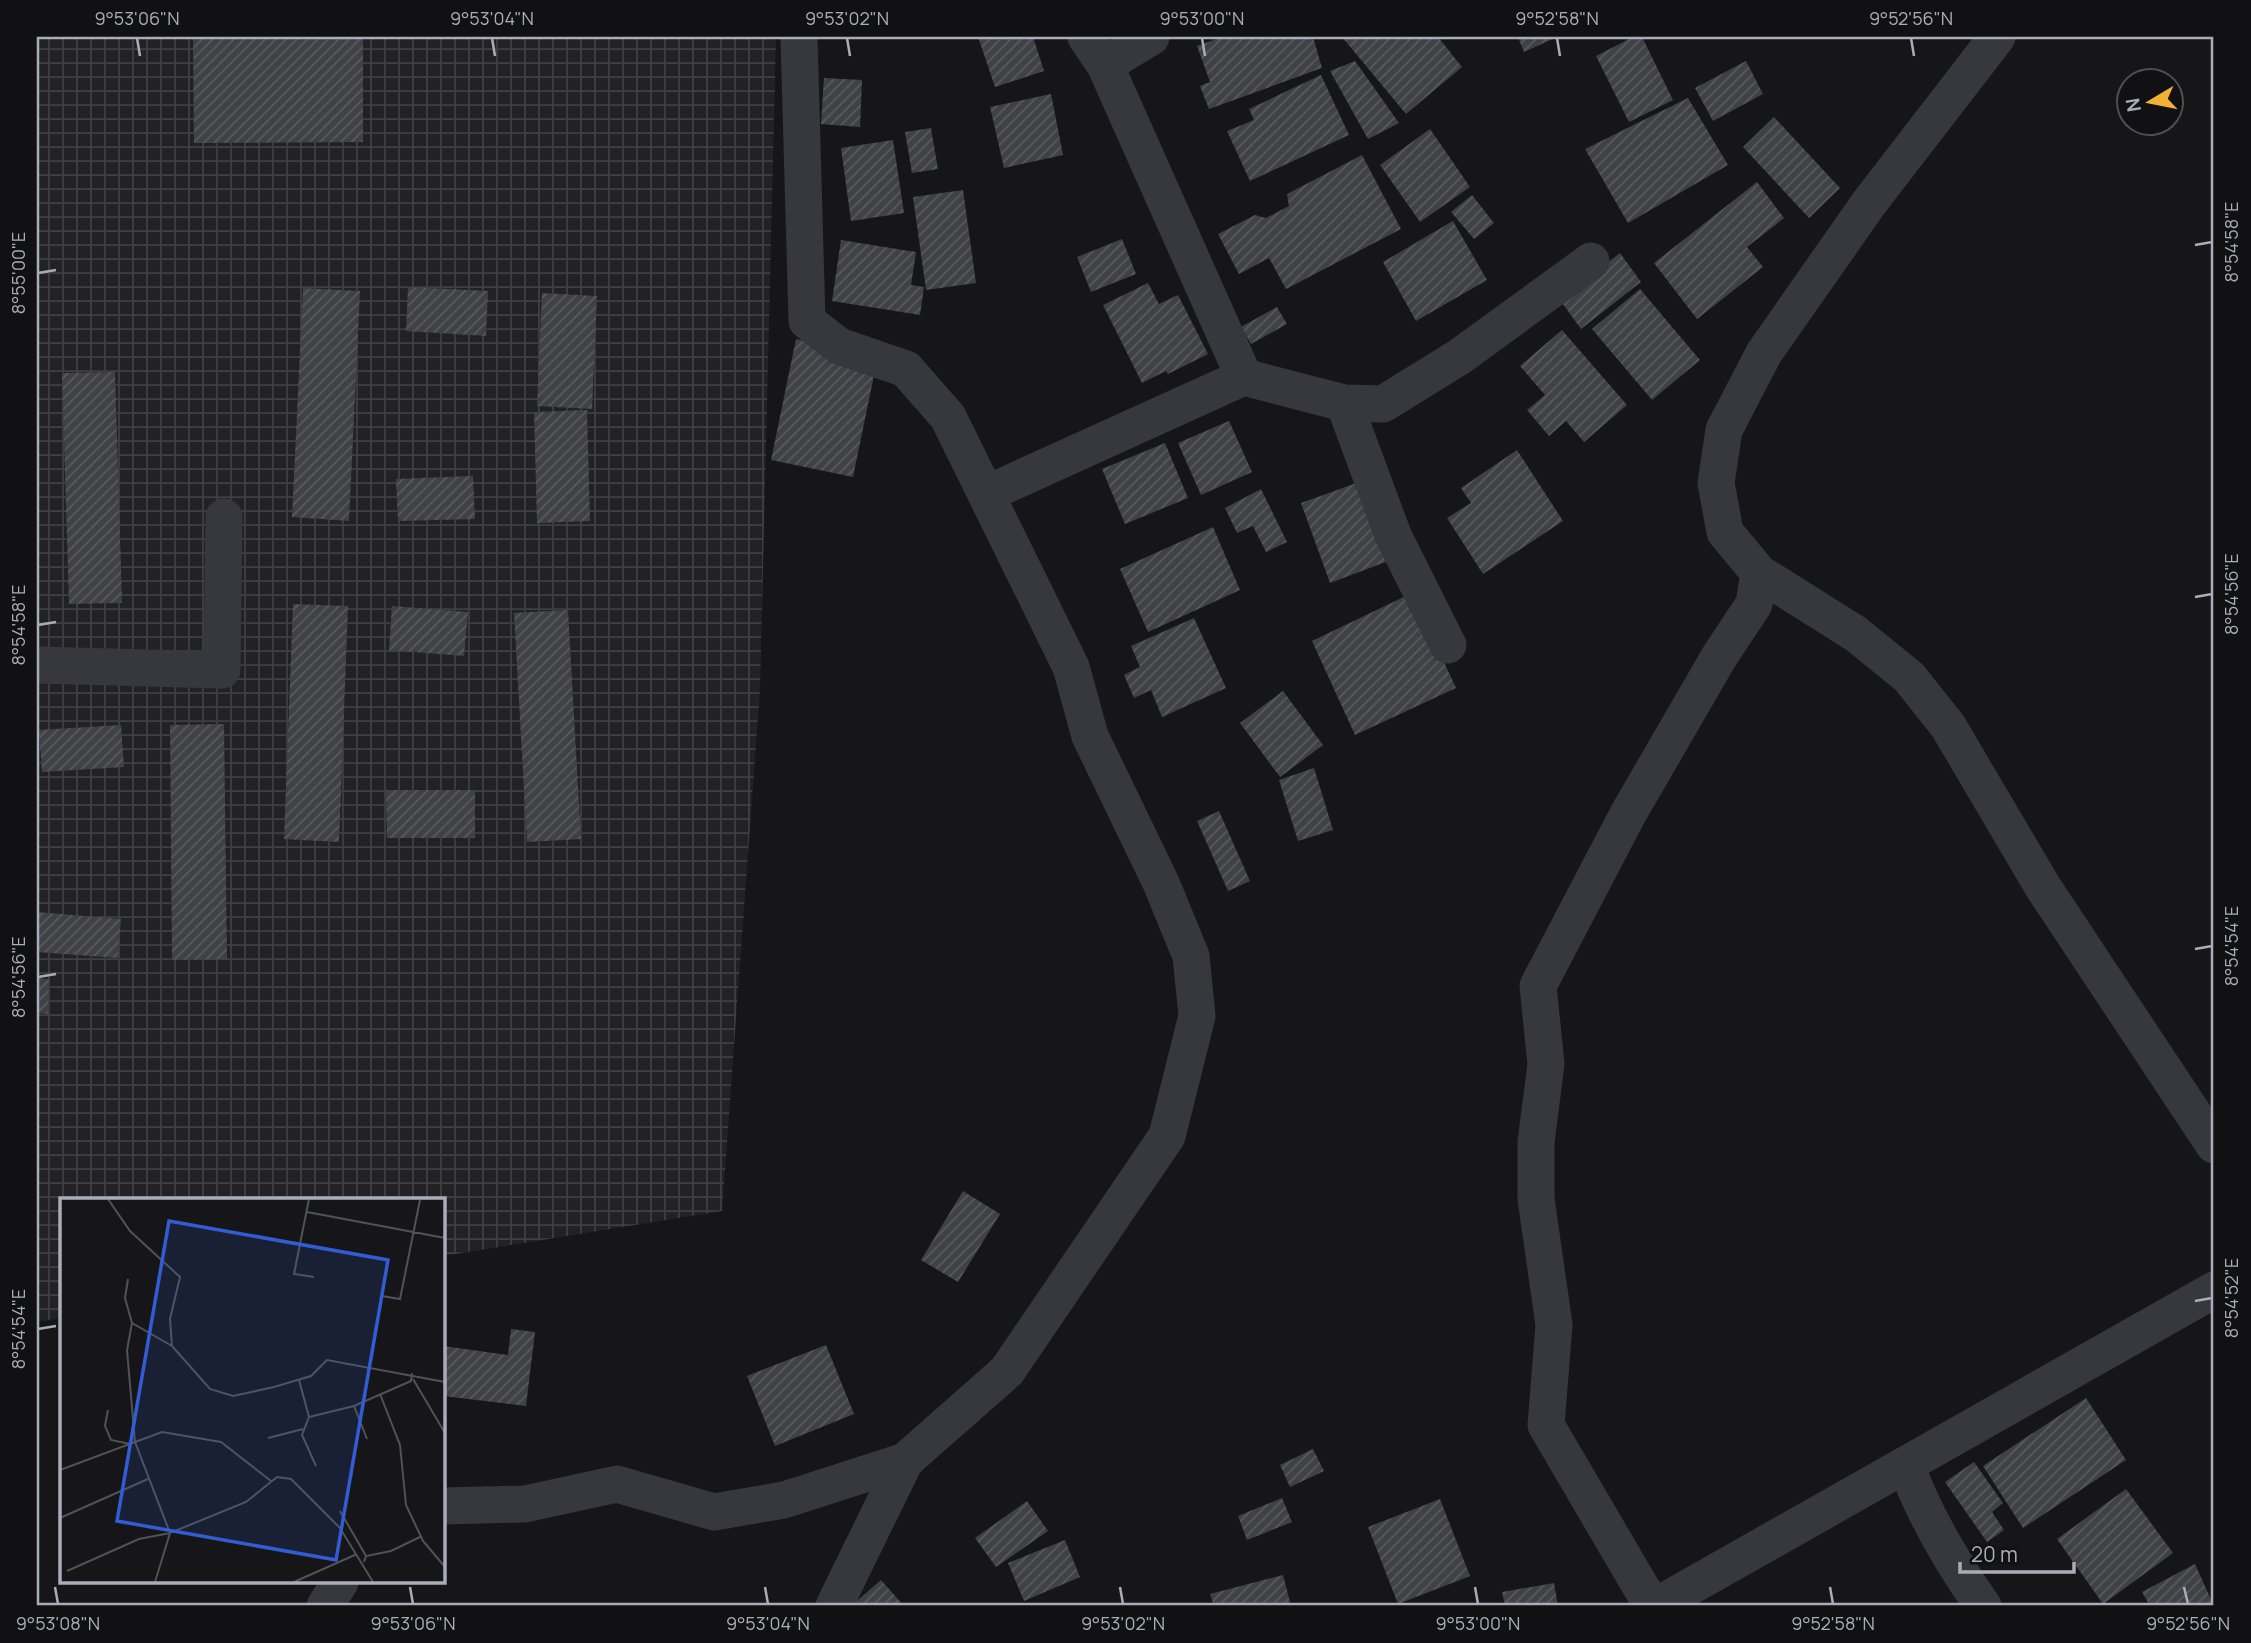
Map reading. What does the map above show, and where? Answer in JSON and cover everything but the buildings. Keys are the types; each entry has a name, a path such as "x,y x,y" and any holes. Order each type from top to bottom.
{"street":[{"path":"799,37 807,321 839,345 906,369 948,418 1071,667 1090,736 1161,883 1191,956 1197,1016 1167,1136 1007,1371 905,1461 834,1606"},
{"path":"1151,37 1095,51 1244,377"},
{"path":"1997,37 1869,202 1779,332 1724,430 1716,483 1725,532 1759,573 1856,634 1917,687 1948,726 2043,887 2214,1145"},
{"path":"986,494 1244,377 1344,403 1383,404 1459,357 1591,261"},
{"path":"1344,403 1393,535 1448,645"},
{"path":"37,665 222,670 224,517"},
{"path":"1759,573 1754,604 1718,657 1628,814 1538,986 1546,1065 1536,1142 1536,1199 1555,1325 1546,1425 1654,1606 2214,1290"},
{"path":"444,1506 524,1504 617,1484 714,1512 784,1500 905,1461"},
{"path":"1906,1465 1922,1508 1949,1557 1983,1606"},
{"path":"326,1606 339,1584"}],"shaded area":[{"path":"37,37 776,37 760,689 722,1211 444,1256 444,1198 60,1198 60,1318 37,1322"}]}
